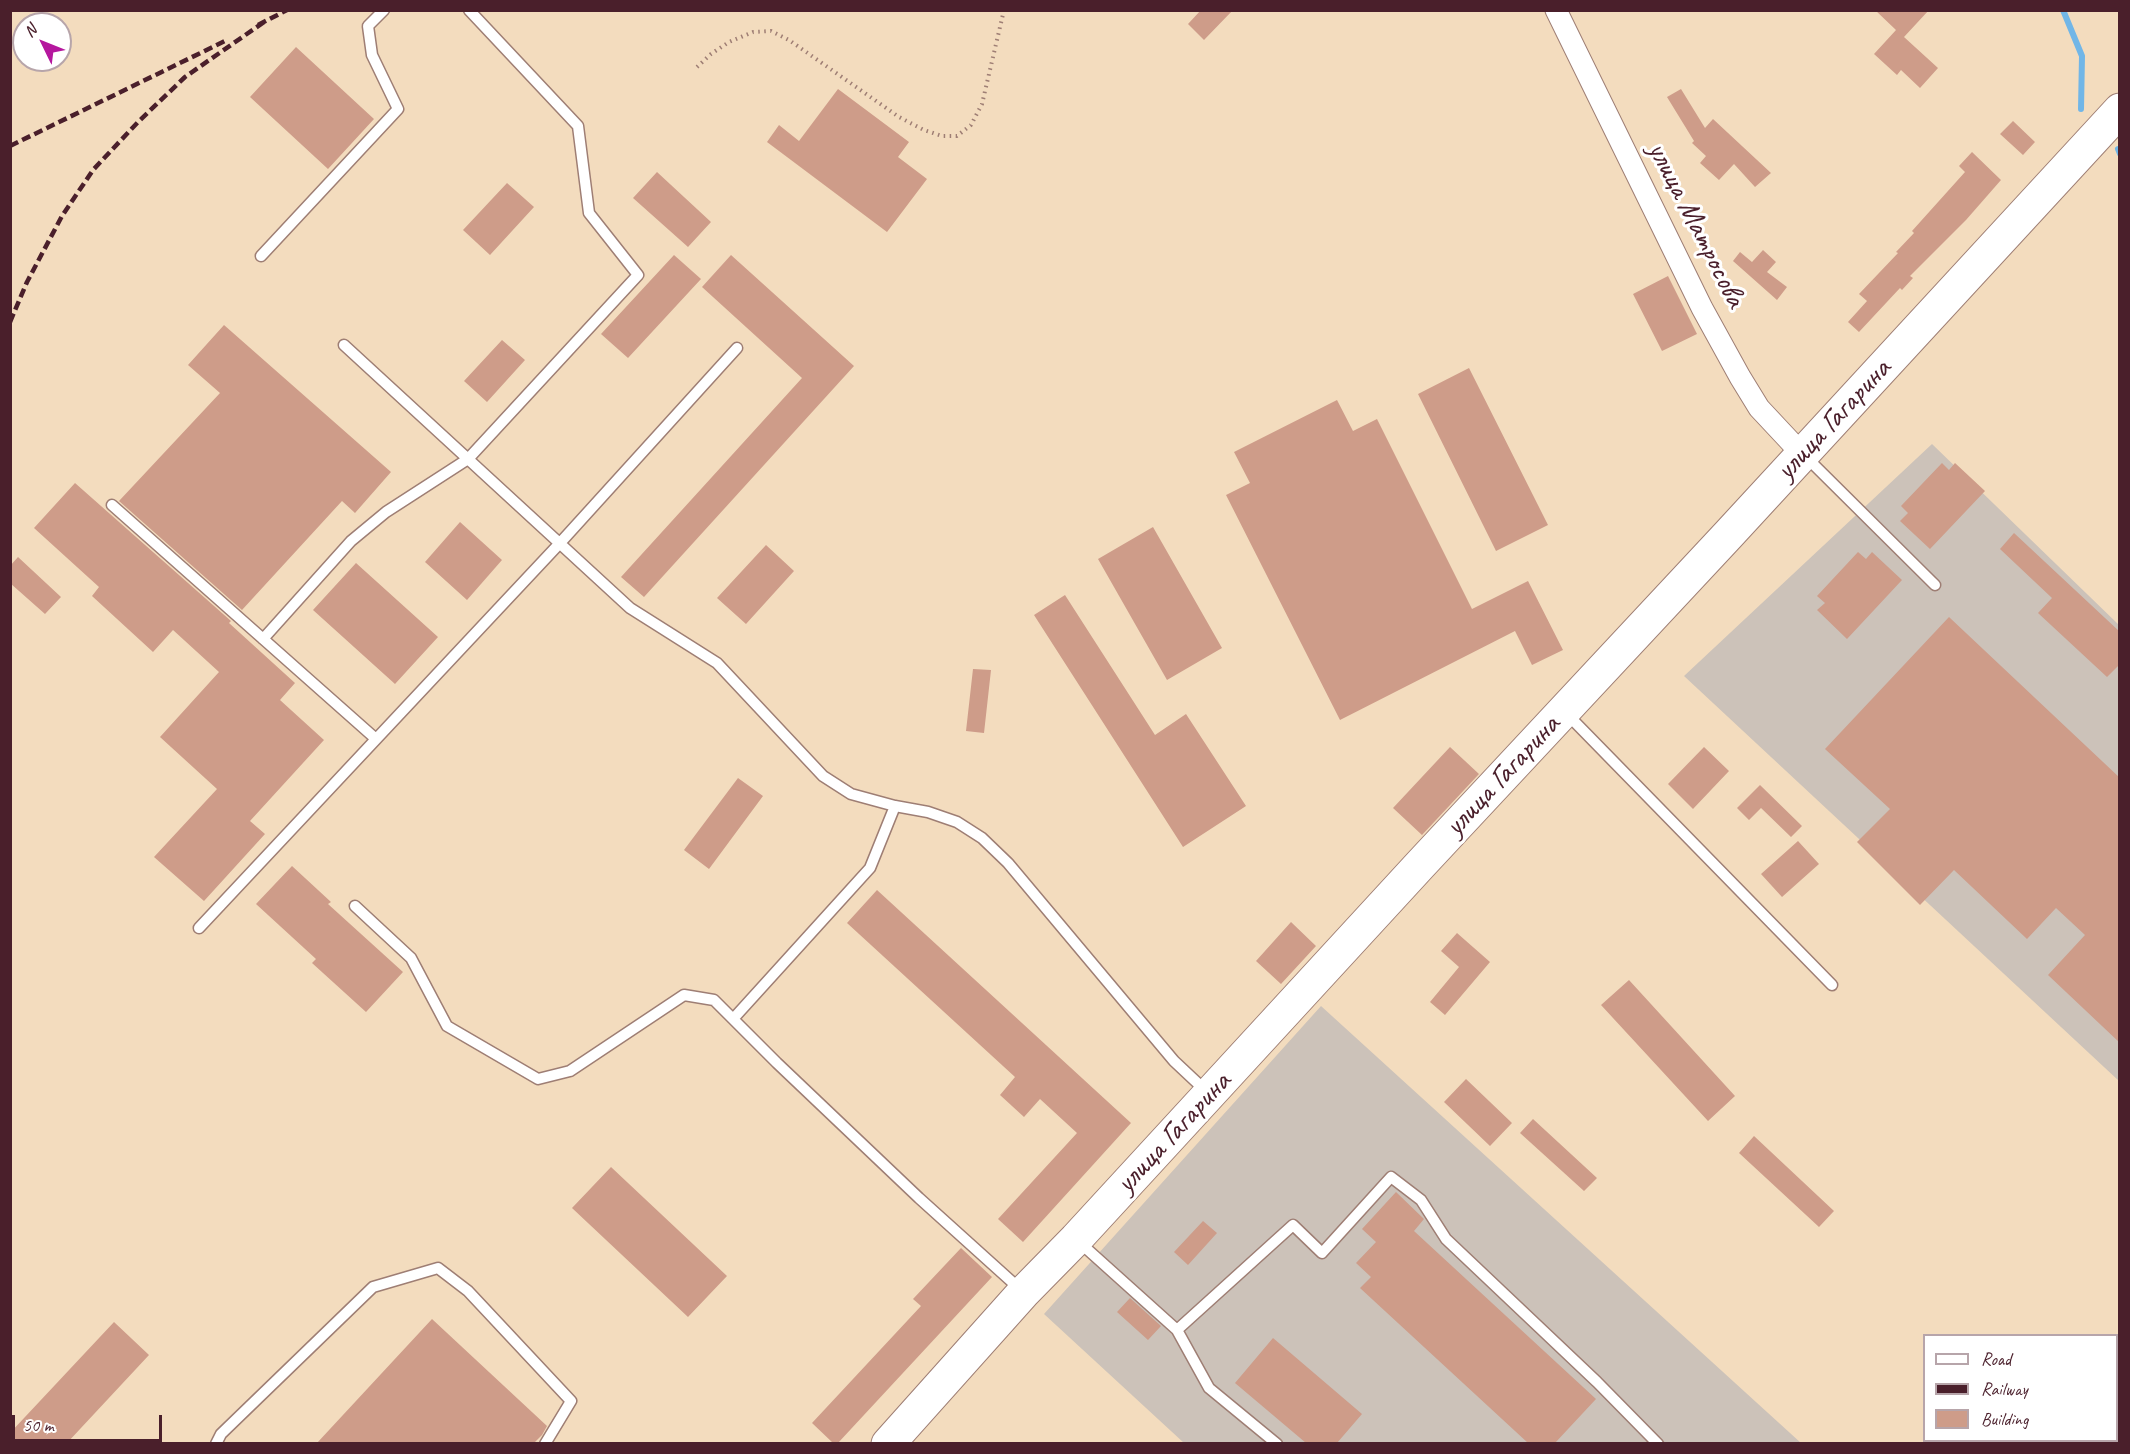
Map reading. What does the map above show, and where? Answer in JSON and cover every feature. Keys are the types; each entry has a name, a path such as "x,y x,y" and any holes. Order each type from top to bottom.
{"main road":[{"name":"улица Гагарина","path":"888,1443 1023,1293 1076,1239 2120,110"}],"street":[{"name":"улица Матросова","path":"1556,10 1702,308 1740,377 1759,408 1802,454"}],"lane":[{"path":"261,256 398,109 372,55 368,27 384,10"},
{"path":"263,639 351,541 386,512 468,459 638,275 589,213 578,126 469,10"},
{"path":"344,345 630,608 717,663 823,776 851,794 928,812 957,822 982,838 1008,862 1174,1060 1209,1094"},
{"path":"199,928 560,543 737,348"},
{"path":"1802,454 1935,585"},
{"path":"112,505 376,739"},
{"path":"1564,711 1832,985"},
{"path":"733,1018 870,868 895,806"},
{"path":"356,906 411,958 447,1026 538,1079 570,1071 684,995 714,1000 920,1198 1023,1293"},
{"path":"1177,1330 1293,1225 1322,1253 1391,1177 1421,1200 1446,1239 1658,1443"},
{"path":"1076,1239 1177,1330 1209,1388 1277,1443"},
{"path":"216,1443 221,1434 373,1287 438,1268 468,1291 571,1401 545,1443"}],"path":[{"path":"697,67 729,42 753,32 771,31 789,40 899,117 942,136 957,136 971,125 981,104 1004,10"}],"shaded area":[{"path":"1932,444 2119,625 2119,1081 1684,676"},
{"path":"1321,1006 1801,1443 1184,1443 1044,1314"}],"building":[{"path":"1201,10 1233,10 1204,40 1188,24"},
{"path":"1875,10 1929,10 1904,37 1938,68 1920,88 1901,70 1897,75 1874,54 1896,30"},
{"path":"296,47 374,119 328,169 250,97"},
{"path":"838,89 909,142 898,157 927,179 887,232 767,142 779,125 799,141"},
{"path":"1681,89 1705,128 1713,119 1771,173 1755,187 1734,164 1719,180 1700,163 1706,156 1692,143 1694,141 1667,97"},
{"path":"2013,121 2035,142 2023,155 2000,134"},
{"path":"1972,152 2001,180 1966,220 1910,276 1913,278 1902,290 1900,288 1859,332 1848,322 1867,301 1859,294 1898,253 1896,252 1914,233 1912,231 1965,172 1959,166"},
{"path":"657,172 711,222 688,247 633,198"},
{"path":"507,183 534,207 490,255 463,230"},
{"path":"1763,250 1776,262 1767,272 1787,287 1777,300 1733,261 1740,252 1752,262"},
{"path":"674,255 701,279 628,358 601,334"},
{"path":"731,255 854,366 644,597 621,577 802,378 702,287"},
{"path":"1668,276 1697,334 1662,351 1633,294"},
{"path":"224,325 391,472 355,513 342,501 242,610 119,501 220,393 188,365"},
{"path":"502,340 525,360 487,402 464,381"},
{"path":"1469,368 1548,525 1496,551 1418,394"},
{"path":"1337,400 1353,431 1377,419 1472,609 1528,581 1563,650 1532,665 1515,631 1340,720 1226,495 1250,483 1234,452"},
{"path":"1942,463 1949,470 1955,463 1985,491 1930,549 1900,521 1908,513 1901,506"},
{"path":"75,483 231,621 229,623 295,683 280,700 324,740 250,821 265,834 204,901 154,857 217,789 160,737 219,672 173,630 153,652 92,596 99,587 34,528"},
{"path":"460,522 502,560 467,600 425,562"},
{"path":"1153,527 1222,648 1167,680 1098,559"},
{"path":"2014,533 2120,632 2120,664 2107,677 2038,613 2052,598 2000,549"},
{"path":"766,545 794,571 746,624 717,598"},
{"path":"1858,552 1866,559 1872,552 1902,580 1847,639 1817,610 1825,603 1817,596"},
{"path":"18,557 61,597 45,614 10,583 10,566"},
{"path":"356,563 438,637 395,684 313,610"},
{"path":"1065,595 1155,735 1186,714 1246,806 1183,847 1034,615"},
{"path":"1949,617 2120,778 2120,1043 2048,975 2085,935 2056,908 2027,939 1954,870 1920,905 1857,842 1890,809 1825,749"},
{"path":"973,669 991,670 984,733 966,731"},
{"path":"1450,747 1479,774 1422,835 1393,808"},
{"path":"1704,747 1729,771 1693,809 1668,784"},
{"path":"738,778 763,796 709,869 684,850"},
{"path":"1760,785 1802,826 1791,837 1761,808 1749,820 1737,808"},
{"path":"1798,841 1819,864 1782,897 1761,874"},
{"path":"292,866 331,902 328,904 403,972 366,1012 312,963 316,959 256,904"},
{"path":"877,890 1131,1123 1023,1242 998,1219 1077,1133 1040,1099 1024,1117 1000,1095 1015,1077 847,923"},
{"path":"1291,922 1316,946 1281,984 1256,961"},
{"path":"1457,933 1490,962 1445,1015 1430,1002 1459,967 1441,951"},
{"path":"1629,980 1735,1096 1708,1121 1601,1005"},
{"path":"1466,1079 1512,1123 1490,1146 1444,1102"},
{"path":"1533,1119 1597,1178 1584,1191 1520,1133"},
{"path":"1754,1136 1834,1211 1819,1227 1739,1153"},
{"path":"611,1167 727,1276 688,1317 572,1208"},
{"path":"1396,1192 1424,1219 1414,1231 1596,1399 1555,1443 1528,1443 1360,1288 1371,1277 1356,1263 1376,1242 1362,1229"},
{"path":"1203,1221 1217,1233 1188,1265 1174,1252"},
{"path":"961,1248 992,1277 838,1443 833,1443 812,1423 921,1306 913,1299"},
{"path":"1130,1298 1161,1326 1148,1340 1117,1312"},
{"path":"432,1319 547,1426 542,1435 534,1443 317,1443"},
{"path":"114,1322 149,1355 67,1443 10,1443 10,1433"},
{"path":"1273,1338 1362,1414 1337,1443 1306,1443 1235,1383"}],"waterway":[{"path":"2063,10 2082,56 2081,109"},
{"path":"2118,149 2120,154"}],"railway":[{"path":"258,25 287,10"},
{"path":"10,322 27,282 62,216 93,170 185,77 264,22"},
{"path":"10,146 225,41"}]}
